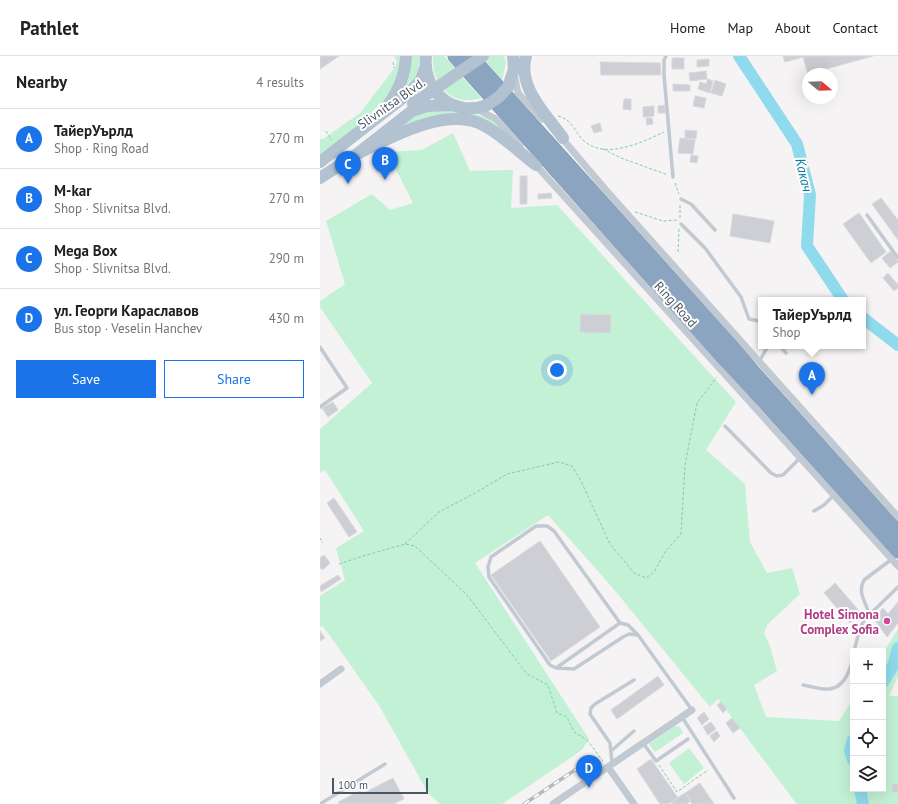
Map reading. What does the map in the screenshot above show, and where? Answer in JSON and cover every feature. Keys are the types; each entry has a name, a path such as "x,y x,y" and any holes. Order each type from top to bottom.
{"highway":[{"name":"Ring Road","path":"455,56 724,359 762,399 895,555"},
{"name":"Ring Road","path":"470,60 734,349 756,367 798,421 898,533"},
{"path":"721,320 756,367"},
{"path":"690,336 762,399"}],"main road":[{"path":"376,118 394,97 400,86 404,74 406,56"},
{"name":"Slivnitsa Blvd.","path":"322,167 413,104 470,60 483,56"},
{"path":"526,56 524,69 526,85 563,138"},
{"path":"481,107 499,97 508,87 514,61"},
{"path":"426,62 429,82 432,88 442,99 453,105"},
{"name":"Slivnitsa Blvd.","path":"322,167 376,118 417,86 426,62"},
{"name":"Slivnitsa Blvd.","path":"320,178 357,154 412,112 426,106 453,105 463,108 481,107"},
{"path":"357,154 411,128 436,122 460,119 470,120 483,125 496,133 536,165"}],"street":[{"path":"514,61 518,93 551,128 563,138 605,189 721,320"},
{"path":"481,107 496,119 834,495 895,555 898,566"},
{"path":"756,367 898,517"},
{"path":"320,684 341,669"},
{"path":"553,804 692,710"},
{"path":"610,766 634,804"}],"lane":[{"path":"666,56 664,60 664,75 673,177"},
{"path":"681,199 692,204 715,230"},
{"path":"867,215 898,258"},
{"path":"681,224 705,248 741,297 749,319 758,322"},
{"path":"320,347 347,388 320,407"},
{"path":"756,367 766,349"},
{"path":"783,349 786,353"},
{"path":"725,426 771,473 777,476 783,475 800,458"},
{"path":"814,511 824,505 834,495"},
{"path":"638,634 629,634 623,637 574,669 556,668 550,666 489,577 488,567 491,557 536,526 547,526 554,531 620,623 628,625 638,634 692,710"},
{"path":"869,614 867,605 862,595 862,584 864,580 895,555"},
{"path":"855,648 860,628 869,614 898,587"},
{"path":"556,668 620,623"},
{"path":"803,685 827,690 836,687 848,674 850,668"},
{"path":"610,766 610,743 590,714 591,708 634,680"},
{"path":"682,717 734,798"},
{"path":"611,751 634,731"},
{"path":"643,743 656,761 688,739"},
{"path":"320,804 385,764"}],"path":[{"path":"557,116 563,117 569,121 590,146 603,149 614,149 643,142 668,130"},
{"path":"326,131 333,140"},
{"path":"603,149 621,158 673,177 681,199 680,220 663,221 630,211"},
{"path":"678,252 678,234 681,224"},
{"path":"405,544 439,512 507,474 559,462 572,466 581,480 610,544 634,573 646,578 654,572 666,552 681,534 685,465 697,403 722,370"},
{"path":"320,538 323,542"},
{"path":"339,564 405,544 415,546 466,595 527,674 548,685 557,713 567,718 574,732 587,740 610,766"},
{"path":"656,761 677,792 708,770"}],"green space":[{"path":"394,56 401,56 399,73 391,92 359,125 320,156 320,139 323,139 360,113 393,70 397,62"},
{"path":"408,56 420,56 417,78 407,93 401,89"},
{"path":"433,56 444,56 481,98 470,100 461,99 452,96 445,91 435,76"},
{"path":"481,56 504,56 506,62 502,81"},
{"path":"438,109 470,113 488,118 499,126 515,144 479,120 388,133 415,113"},
{"path":"453,133 470,171 513,170 511,208 557,205 736,402 706,450 745,484 750,542 767,573 792,568 800,594 767,625 764,634 769,643 777,671 754,685 766,717 839,721 850,704 850,792 886,792 886,648 898,629 898,676 889,696 898,696 898,804 796,804 718,699 710,707 612,587 548,515 475,563 589,739 582,750 502,804 440,804 428,793 380,707 323,626 320,627 320,596 345,580 336,548 364,531 325,470 320,473 320,429 372,383 320,307 320,301 345,284 326,221 372,194 390,210 413,203 387,152 422,150"},
{"path":"675,726 680,727 683,733 655,752 649,744"},
{"path":"689,748 704,768 684,784 669,763"}],"building":[{"path":"320,56 339,56 320,69"},
{"path":"783,56 873,56 830,68 806,68 803,57 785,62"},
{"path":"672,58 684,58 684,69 672,69"},
{"path":"709,59 709,66 697,67 697,60"},
{"path":"600,62 660,63 661,75 601,75"},
{"path":"706,71 707,79 690,81 689,73"},
{"path":"708,79 713,81 710,93 698,89 700,82 706,84"},
{"path":"715,80 726,84 722,96 711,93"},
{"path":"673,84 690,85 690,91 673,91"},
{"path":"695,96 706,98 704,108 693,106"},
{"path":"624,99 631,99 631,110 623,109"},
{"path":"665,105 665,113 658,113 658,106"},
{"path":"654,106 654,116 643,117 643,107"},
{"path":"646,118 652,118 653,124 647,125"},
{"path":"600,123 602,131 594,133 591,126"},
{"path":"685,130 697,131 696,139 685,138"},
{"path":"680,138 695,140 693,154 678,153"},
{"path":"691,155 698,156 697,163 690,162"},
{"path":"520,176 527,176 527,204 520,204"},
{"path":"551,193 552,198 538,199 538,194"},
{"path":"881,198 898,220 898,240 872,204"},
{"path":"859,213 886,252 871,263 843,224"},
{"path":"733,214 774,221 770,243 730,236"},
{"path":"891,251 898,262 890,268 882,258"},
{"path":"888,273 898,285 898,288 894,291 883,278"},
{"path":"581,314 611,315 610,333 580,332"},
{"path":"333,402 338,410 328,417 322,408"},
{"path":"334,498 357,532 349,537 327,503"},
{"path":"540,541 600,627 551,661 491,575"},
{"path":"324,555 330,563 323,570 322,568 320,569 320,558"},
{"path":"338,575 341,579 321,592 320,586"},
{"path":"835,583 861,613 850,623 824,593"},
{"name":"Hotel Simona Complex Sofia","path":"898,602 898,623 887,637 874,619 883,608 888,614"},
{"path":"320,631 325,638 320,641"},
{"path":"658,676 664,685 617,719 611,710"},
{"path":"721,702 727,709 723,713 717,705"},
{"path":"704,712 709,719 702,725 697,718"},
{"path":"732,718 740,728 733,733 726,723"},
{"path":"711,722 716,729 708,735 703,727"},
{"path":"717,731 720,736 714,742 710,736"},
{"path":"651,759 678,798 668,804 660,804 637,769"},
{"path":"393,778 404,799 393,804 339,804 338,802 360,791 362,794"},
{"path":"700,783 714,804 692,804 685,793"},
{"path":"892,784 898,784 898,792 893,793"},
{"path":"685,793 691,801 686,804 672,804 671,802"}],"waterway":[{"name":"Какач","path":"739,56 797,144 810,195 807,246 841,297"},
{"name":"Какач","path":"866,320 898,345"},
{"name":"Какач","path":"886,677 893,666 898,648"},
{"name":"Какач","path":"861,792 863,804"}],"railway":[{"path":"524,804 587,762"}],"place":[{"name":"M-kar","path":"385,180"},
{"name":"Mega Box","path":"348,184"},
{"name":"ТайерУърлд","path":"812,395"},
{"name":"Hotel Simona Complex Sofia","path":"887,621"},
{"name":"ул. Георги Караславов","path":"589,788"}]}
